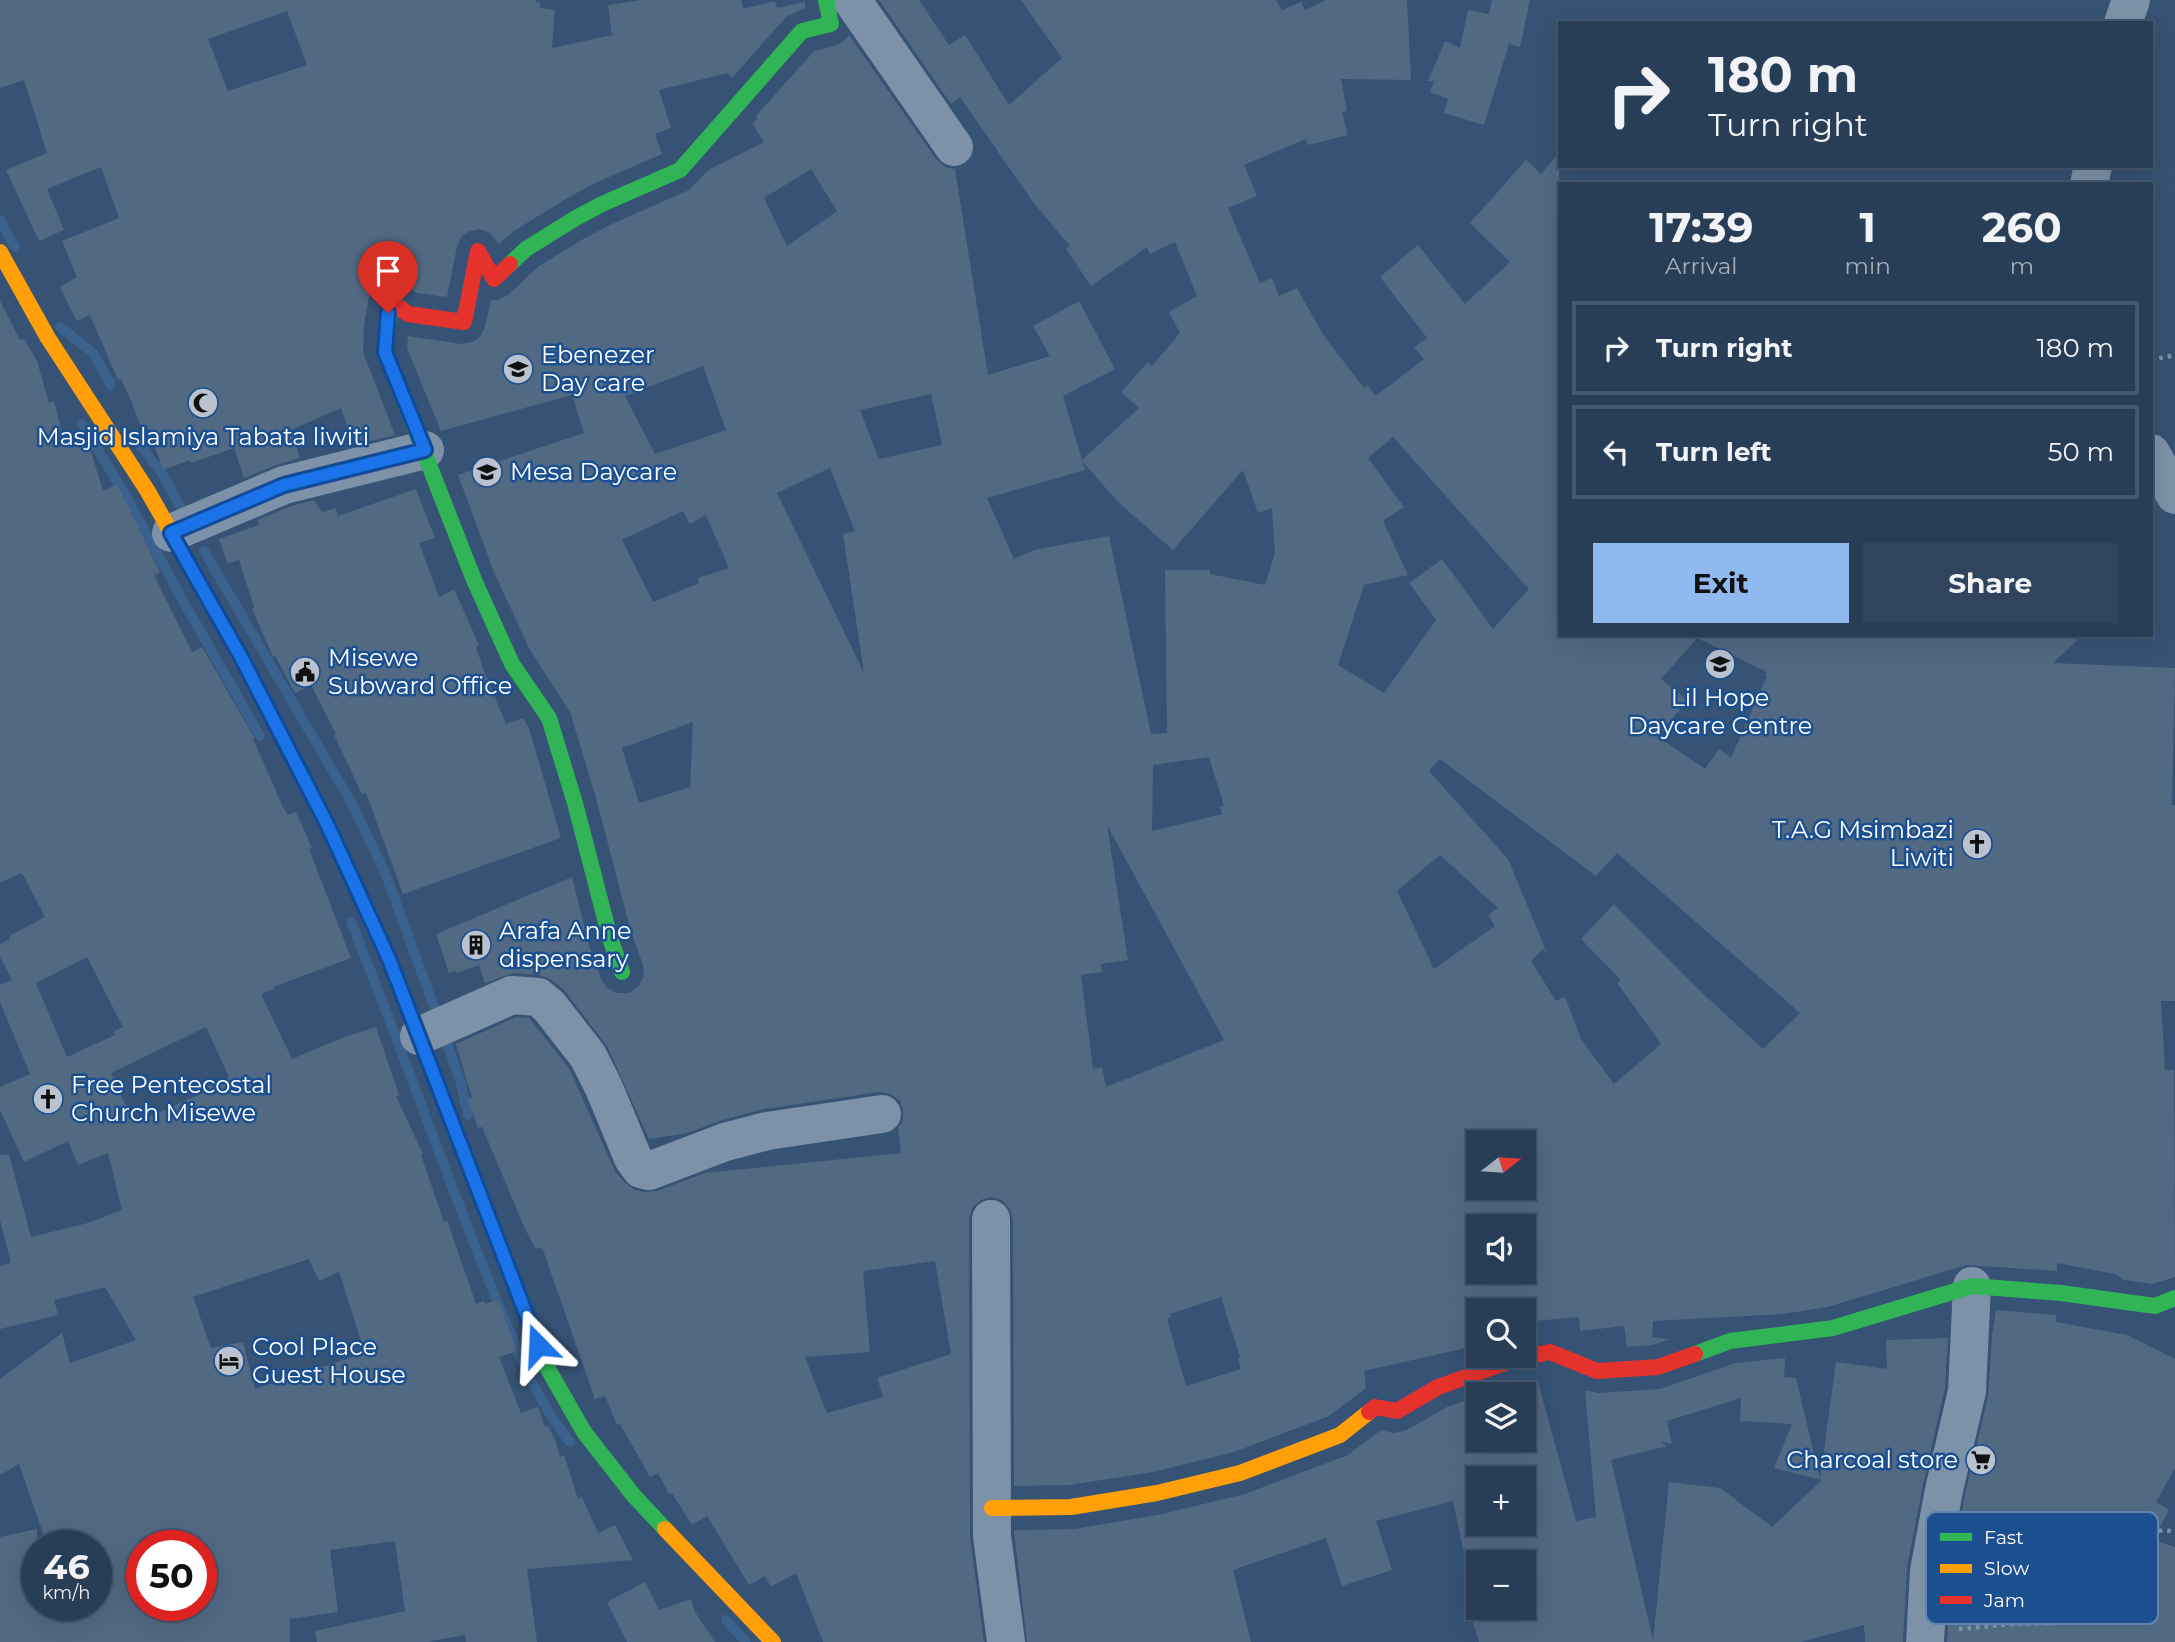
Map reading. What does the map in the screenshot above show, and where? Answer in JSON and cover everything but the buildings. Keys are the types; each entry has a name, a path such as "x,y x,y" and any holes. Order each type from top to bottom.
{"street":[{"path":"622,972 610,938 549,718 512,664 479,592 385,352 391,301 408,314 464,322 478,251 494,279 526,249 574,219 680,170 802,31 831,24 827,0"},
{"path":"852,0 954,148"},
{"path":"2124,21 2131,0"},
{"path":"0,253 48,338 147,490 241,657 327,824 389,959 548,1369 578,1422 634,1496 773,1642"},
{"path":"171,533 284,485 425,450"},
{"path":"2153,456 2175,495"},
{"path":"419,1036 512,995 538,997 549,1006 588,1056 633,1158 641,1169 649,1171 725,1142 767,1131 882,1114"},
{"path":"991,1219 992,1536 1006,1642"},
{"path":"992,1508 1071,1507 1157,1493 1240,1473 1340,1435 1375,1406 1397,1411 1438,1387 1516,1359 1550,1352 1597,1371 1658,1367 1730,1341 1833,1328 1972,1286 2062,1293 2155,1306 2175,1298"},
{"path":"1941,1512 1967,1391 1972,1286"},
{"path":"1925,1635 1926,1614"}],"path":[{"path":"2153,360 2175,355"},
{"path":"1925,1635 2010,1624"}],"waterway":[{"path":"0,220 15,247"},
{"path":"60,327 93,353 111,385"},
{"path":"82,424 125,494 260,736"},
{"path":"137,441 163,475 186,517"},
{"path":"204,551 351,802 386,875 438,1018"},
{"path":"351,922 512,1338 543,1403 570,1442"},
{"path":"443,1032 460,1080 468,1115"},
{"path":"726,1620 746,1642"}],"traffic: fast":[{"path":"510,264 526,249 574,219 680,170 802,31 831,24 826,0"},
{"path":"400,308 391,301 385,352 474,580 512,664 549,718 575,803 610,938 622,972"},
{"path":"277,726 327,824 389,959 548,1369 584,1432 634,1496 665,1529"},
{"path":"1695,1354 1730,1341 1833,1328 1972,1286 2061,1293 2155,1306 2175,1298"}],"traffic: slow":[{"path":"0,252 48,338 147,490 201,585"},
{"path":"992,1508 1071,1507 1157,1493 1240,1473 1340,1435 1369,1412"},
{"path":"665,1529 773,1642"}],"traffic: jam":[{"path":"400,308 408,314 464,322 478,251 494,279 510,264"},
{"path":"201,585 277,726"},
{"path":"1369,1412 1375,1407 1397,1411 1438,1387 1516,1359 1550,1352 1597,1371 1658,1367 1695,1354"}],"place":[{"name":"Ebenezer Day care","path":"518,369"},
{"name":"Masjid Islamiya Tabata liwiti","path":"203,403"},
{"name":"Mesa Daycare","path":"487,472"},
{"name":"Lil Hope Daycare Centre","path":"1720,664"},
{"name":"Misewe Subward Office","path":"305,672"},
{"name":"T.A.G Msimbazi Liwiti","path":"1977,844"},
{"name":"Arafa Anne dispensary","path":"476,945"},
{"name":"Free Pentecostal Church Misewe","path":"48,1099"},
{"name":"Cool Place Guest House","path":"229,1361"},
{"name":"Charcoal store","path":"1981,1460"}],"route":[{"path":"388,313 385,352 425,450 284,485 171,533 241,657 327,824 389,959 538,1345"}]}
